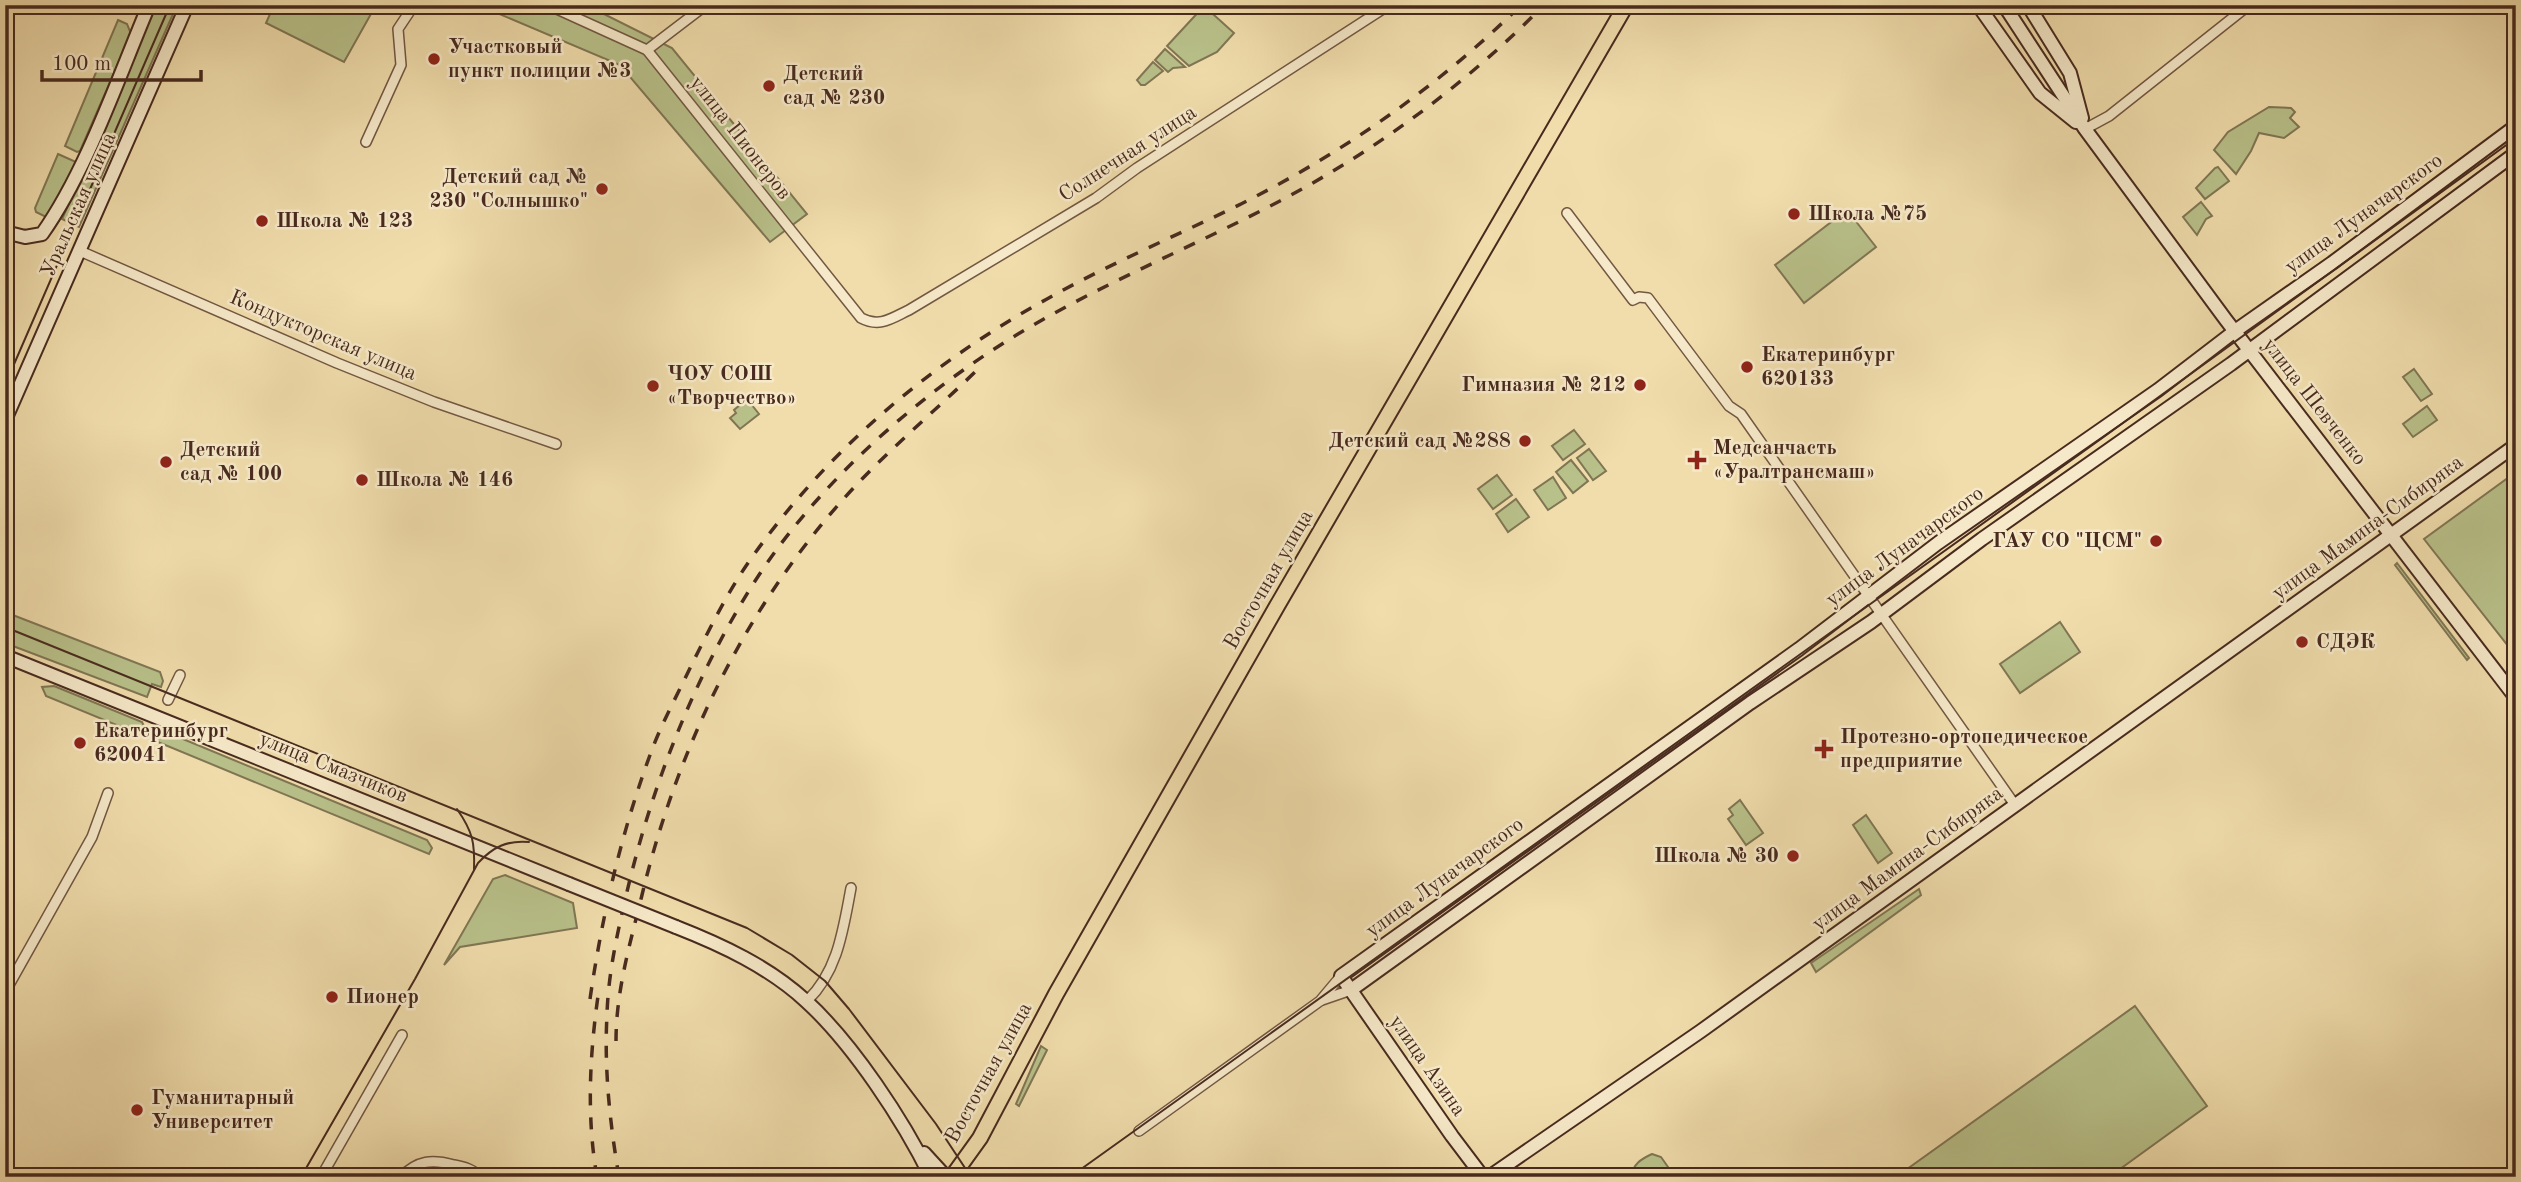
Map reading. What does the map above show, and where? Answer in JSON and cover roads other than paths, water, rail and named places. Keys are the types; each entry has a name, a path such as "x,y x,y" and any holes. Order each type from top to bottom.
{"main road":[{"name":"Уральская улица","path":"5,232 25,237 42,234 83,159 149,5"},
{"name":"Уральская улица","path":"5,420 187,5"},
{"name":"Восточная улица","path":"952,1177 980,1138 1056,994 1260,636 1626,5"},
{"name":"улица Шевченко","path":"1978,5 2040,93 2085,129"},
{"name":"улица Шевченко","path":"2004,5 2085,129 2249,350 2516,698"},
{"name":"улица Шевченко","path":"2028,5 2070,73 2085,129"},
{"name":"улица Луначарского","path":"1341,976 1799,649 1938,543 2158,390 2516,126"},
{"name":"улица Луначарского","path":"1351,990 2249,350 2516,153"},
{"name":"улица Мамина-Сибиряка","path":"1489,1177 1701,1031 2516,445"},
{"name":"улица Смазчиков","path":"5,656 721,944 780,980 807,1002 863,1068 914,1143"},
{"name":"улица Азина","path":"1341,976 1483,1177"},
{"path":"914,1143 931,1177"},
{"path":"914,1143 946,1177"}],"street":[{"path":"366,142 401,65 398,29 415,5"},
{"name":"улица Пионеров","path":"548,5 647,50 861,318 880,323"},
{"path":"647,50 706,5"},
{"name":"Солнечная улица","path":"880,323 909,310 1096,198 1137,168 1389,5"},
{"path":"2085,129 2109,116 2249,5"},
{"path":"1567,212 1633,300 1639,297 1648,298 1729,406 1741,414 2015,805"},
{"name":"Кондукторская улица","path":"80,251 337,363 434,402 556,444"},
{"path":"169,700 180,675"},
{"path":"5,992 92,837 108,793"},
{"path":"807,1002 828,976 841,940 850,888"},
{"name":"улица Луначарского","path":"1139,1131 1320,1001 1341,976"},
{"name":"улица Луначарского","path":"1320,1001 1351,990"},
{"path":"321,1177 402,1035"},
{"path":"401,1177 410,1168 424,1161 437,1160 470,1169 480,1177"}],"tram line":[{"path":"5,385 170,5"},
{"path":"1070,1177 2105,436 2516,138"},
{"path":"5,627 747,928 792,955 825,981 936,1124 971,1177"},
{"path":"457,809 472,838 474,870"},
{"path":"301,1177 478,863 501,846 514,842 529,842"}],"railway":[{"path":"590,999 600,937 621,845 659,732 732,588 778,522 811,484 882,414 961,352 1003,324 1070,286 1241,204 1353,140 1424,90 1490,35 1521,5"},
{"path":"619,1177 610,1117 606,1035 611,970 626,896 661,776 692,699 729,625 775,551 804,515 869,447 905,415 980,359 1049,316 1315,182 1419,114 1483,62 1544,5"},
{"path":"616,1041 624,968 658,838 699,726 725,672 754,620 823,523 877,464 975,372"},
{"path":"597,1177 591,1130 590,1083 599,989"}],"place":[{"name":"Участковый пункт полиции №3","path":"434,59"},
{"name":"Детский сад № 230","path":"769,86"},
{"name":"Детский сад № 230 \"Солнышко\"","path":"602,189"},
{"name":"Школа №75","path":"1794,214"},
{"name":"Школа № 123","path":"262,221"},
{"name":"Екатеринбург 620133","path":"1747,367"},
{"name":"Гимназия № 212","path":"1640,385"},
{"name":"ЧОУ СОШ «Творчество»","path":"653,386"},
{"name":"Детский сад №288","path":"1525,441"},
{"name":"Медсанчасть «Уралтрансмаш»","path":"1697,460"},
{"name":"Детский сад № 100","path":"166,462"},
{"name":"Школа № 146","path":"362,480"},
{"name":"ГАУ СО \"ЦСМ\"","path":"2156,541"},
{"name":"СДЭК","path":"2302,642"},
{"name":"Екатеринбург 620041","path":"80,743"},
{"name":"Протезно-ортопедическое предприятие","path":"1824,749"},
{"name":"Школа № 30","path":"1793,856"},
{"name":"Пионер","path":"332,997"},
{"name":"Гуманитарный Университет","path":"137,1110"}]}
